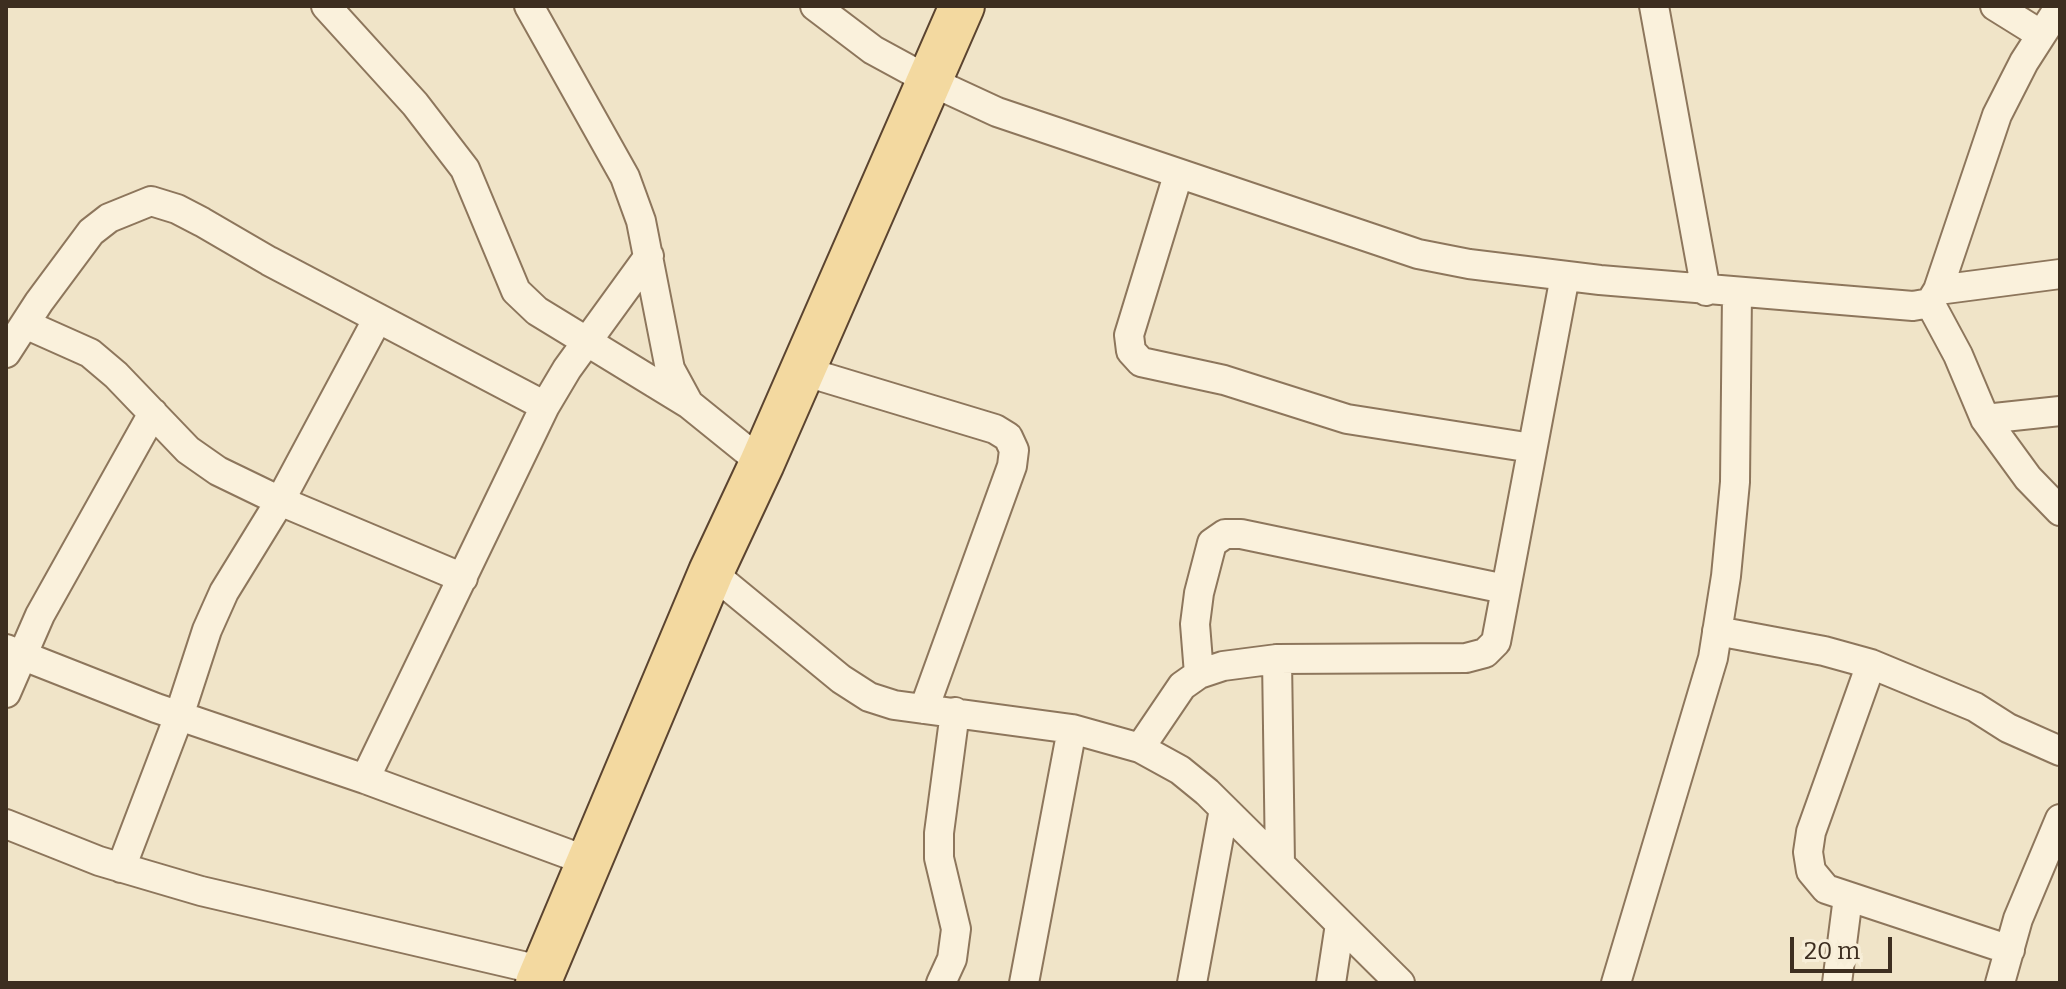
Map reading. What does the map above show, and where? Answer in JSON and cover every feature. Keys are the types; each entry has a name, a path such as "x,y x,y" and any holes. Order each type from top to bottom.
{"main road":[{"path":"541,977 711,572 803,371 962,6"}],"street":[{"path":"326,6 415,104 465,169 516,291 537,311 689,404 762,463"},
{"path":"529,6 625,177 641,221 670,369 689,404"},
{"path":"815,6 873,50 997,112 1418,254 1469,264 1706,291 1913,306 1934,296 2060,274"},
{"path":"1654,6 1706,291"},
{"path":"1995,6 2040,34"},
{"path":"2060,6 2040,34 1997,115 1934,296 1985,419 2028,478 2060,511"},
{"path":"1178,175 1129,335 1131,351 1141,362 1224,380 1347,419 1532,448"},
{"path":"6,353 91,232 109,218 151,201 177,209 202,222 269,261 545,406"},
{"path":"365,779 545,406 649,256"},
{"path":"1140,748 1182,686 1199,674 1223,666 1277,659 1466,658 1485,653 1496,642 1565,276"},
{"path":"1616,983 1701,704 1717,631 1735,482 1737,293"},
{"path":"121,868 179,716 207,630 224,592 280,501 378,318"},
{"path":"25,324 90,353 116,375 188,450 243,485 463,578"},
{"path":"803,371 995,429 1008,437 1014,450 1012,466 924,709"},
{"path":"1985,419 2060,411"},
{"path":"6,693 14,652 40,615 153,413"},
{"path":"1199,674 1195,624 1199,593 1212,543 1225,534 1241,534 1505,589"},
{"path":"711,572 841,679 869,697 894,705 1072,729 1140,748 1180,770 1224,809 1400,983"},
{"path":"1717,631 1824,651 1871,664 1975,707 2008,728 2060,751"},
{"path":"14,652 179,716 365,779 590,862"},
{"path":"1277,659 1280,864"},
{"path":"1871,664 1811,832 1808,852 1811,871 1826,889 2010,950"},
{"path":"941,983 952,959 956,929 939,858 939,833 955,712"},
{"path":"1024,983 1072,729"},
{"path":"1192,983 1224,809"},
{"path":"2000,983 2033,878 2060,819"},
{"path":"6,824 121,868 201,891 541,977"},
{"path":"1837,983 1848,897"},
{"path":"1331,983 1340,924"}]}
